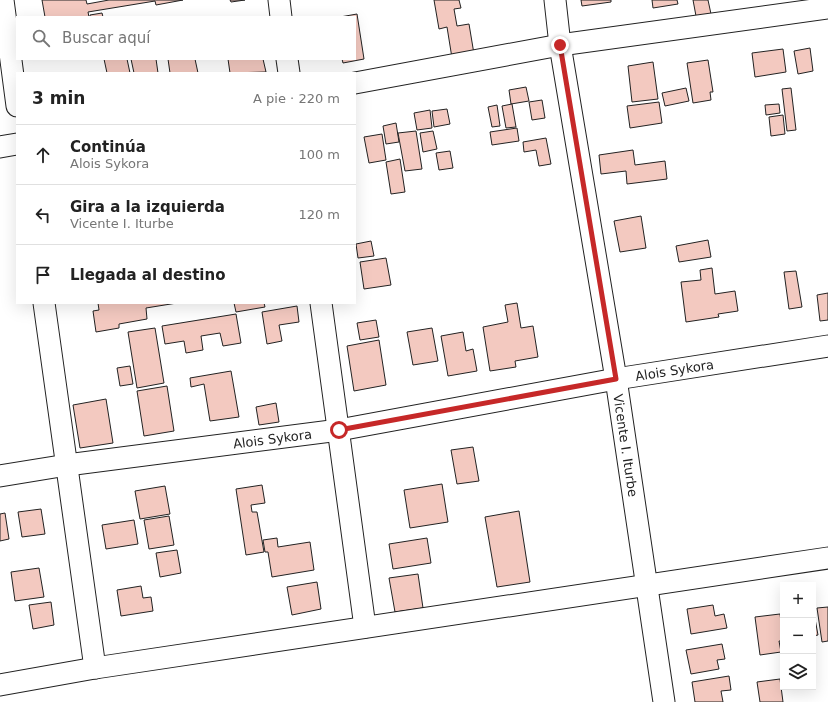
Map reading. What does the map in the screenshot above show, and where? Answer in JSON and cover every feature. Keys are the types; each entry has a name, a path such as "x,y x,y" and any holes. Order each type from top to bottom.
{"street":[{"path":"3,0 16,98"},
{"path":"279,0 281,16"},
{"name":"Vicente I. Iturbe","path":"555,0 560,45 616,379 664,702"},
{"path":"356,83 560,45 828,8"},
{"path":"287,60 289,72"},
{"path":"0,147 16,144"},
{"path":"44,304 95,668"},
{"path":"322,304 365,627"},
{"name":"Alois Sykora","path":"0,476 67,465 339,430 616,379 828,346"},
{"path":"0,685 95,668 828,558"}],"building":[{"path":"42,0 86,0 87,4 109,0 183,0 156,5 155,1 88,12 89,16 45,16"},
{"path":"230,0 245,0 231,2"},
{"path":"434,0 459,0 461,8 454,9 457,26 469,24 474,54 452,58 447,27 439,29"},
{"path":"581,0 611,0 611,2 582,6"},
{"path":"652,0 677,0 678,4 653,8"},
{"path":"693,0 708,0 711,14 696,16"},
{"path":"102,13 103,16 90,16"},
{"path":"357,14 364,59 343,63 342,60 356,60 356,16 346,16"},
{"path":"810,48 813,71 798,74 794,51"},
{"path":"783,49 786,72 755,77 752,53"},
{"path":"104,60 127,60 130,72 107,72"},
{"path":"131,60 156,60 158,72 134,72"},
{"path":"168,60 195,60 198,72 170,72"},
{"path":"228,60 263,60 266,72 230,72"},
{"path":"708,60 713,92 710,92 711,100 693,103 687,63"},
{"path":"653,62 658,99 632,102 628,66"},
{"path":"526,87 529,101 511,104 509,90"},
{"path":"686,88 689,101 665,106 662,93"},
{"path":"791,88 796,130 787,131 782,89"},
{"path":"542,100 545,118 532,120 529,102"},
{"path":"659,102 662,123 630,128 627,106"},
{"path":"512,104 516,127 506,128 502,106"},
{"path":"779,104 780,113 766,115 765,105"},
{"path":"497,105 500,126 492,127 488,107"},
{"path":"447,109 450,124 434,127 432,111"},
{"path":"430,110 432,128 417,130 414,113"},
{"path":"783,115 785,134 771,136 769,117"},
{"path":"396,123 399,142 386,144 383,126"},
{"path":"517,128 519,141 492,145 490,132"},
{"path":"416,131 422,169 405,171 398,133"},
{"path":"433,131 437,149 423,152 420,133"},
{"path":"382,134 386,160 369,163 364,137"},
{"path":"546,138 551,164 539,166 536,150 524,152 523,142"},
{"path":"633,150 635,165 665,161 667,179 627,184 626,171 601,174 599,155"},
{"path":"450,151 453,168 439,170 436,153"},
{"path":"400,159 405,192 391,194 386,162"},
{"path":"641,216 646,248 620,252 614,221"},
{"path":"708,240 711,257 679,262 676,246"},
{"path":"371,241 374,256 358,258 356,244"},
{"path":"386,258 391,285 364,289 360,262"},
{"path":"712,268 715,294 735,291 738,311 718,314 719,317 686,322 681,282 701,280 700,270"},
{"path":"796,271 802,307 789,309 784,272"},
{"path":"828,293 828,320 820,321 817,295"},
{"path":"517,303 521,328 533,326 538,357 515,361 516,367 490,371 483,327 508,322 505,305"},
{"path":"98,304 171,304 146,308 147,319 119,324 119,328 96,332 93,311 99,310"},
{"path":"234,304 264,304 265,307 236,312"},
{"path":"297,306 299,322 279,325 282,341 267,344 262,312"},
{"path":"236,314 241,343 223,346 220,333 201,336 203,350 186,353 184,341 165,344 162,326"},
{"path":"376,320 379,337 360,340 357,323"},
{"path":"155,328 164,383 137,388 128,332"},
{"path":"432,328 438,361 413,365 407,332"},
{"path":"463,332 466,351 473,349 477,371 448,376 441,336"},
{"path":"379,340 386,385 354,391 347,346"},
{"path":"130,366 133,384 120,386 117,368"},
{"path":"231,371 239,417 210,421 204,384 191,387 190,378"},
{"path":"167,386 174,431 144,436 137,391"},
{"path":"106,399 113,443 80,448 73,405"},
{"path":"276,403 279,422 259,425 256,407"},
{"path":"473,447 479,481 457,484 451,450"},
{"path":"442,484 448,522 410,528 404,490"},
{"path":"262,485 265,503 251,505 252,512 257,512 264,552 246,555 236,489"},
{"path":"165,486 170,514 140,519 135,491"},
{"path":"41,509 45,534 22,537 18,512"},
{"path":"519,511 530,582 497,587 485,517"},
{"path":"5,513 9,539 0,541 0,514"},
{"path":"169,516 174,545 149,549 144,520"},
{"path":"134,520 138,544 106,549 102,525"},
{"path":"277,538 278,547 310,542 314,570 272,577 268,552 265,552 263,540"},
{"path":"427,538 431,563 393,569 389,544"},
{"path":"177,550 181,573 160,577 156,553"},
{"path":"39,568 44,597 15,601 11,572"},
{"path":"418,574 423,608 395,612 389,578"},
{"path":"317,582 321,609 292,615 287,587"},
{"path":"141,586 143,598 151,597 153,611 121,616 117,590"},
{"path":"51,602 54,625 33,629 29,605"},
{"path":"713,605 715,616 724,614 727,628 691,634 687,609"},
{"path":"828,607 828,641 822,642 817,608"},
{"path":"780,614 780,652 760,655 755,617"},
{"path":"816,624 818,635 816,635"},
{"path":"722,644 725,659 717,660 719,669 691,674 686,650"},
{"path":"729,676 731,690 721,691 723,702 695,702 692,682"},
{"path":"780,679 780,690 781,690 783,702 760,702 757,682"}],"route":[{"path":"339,430 616,379 560,45"}]}
